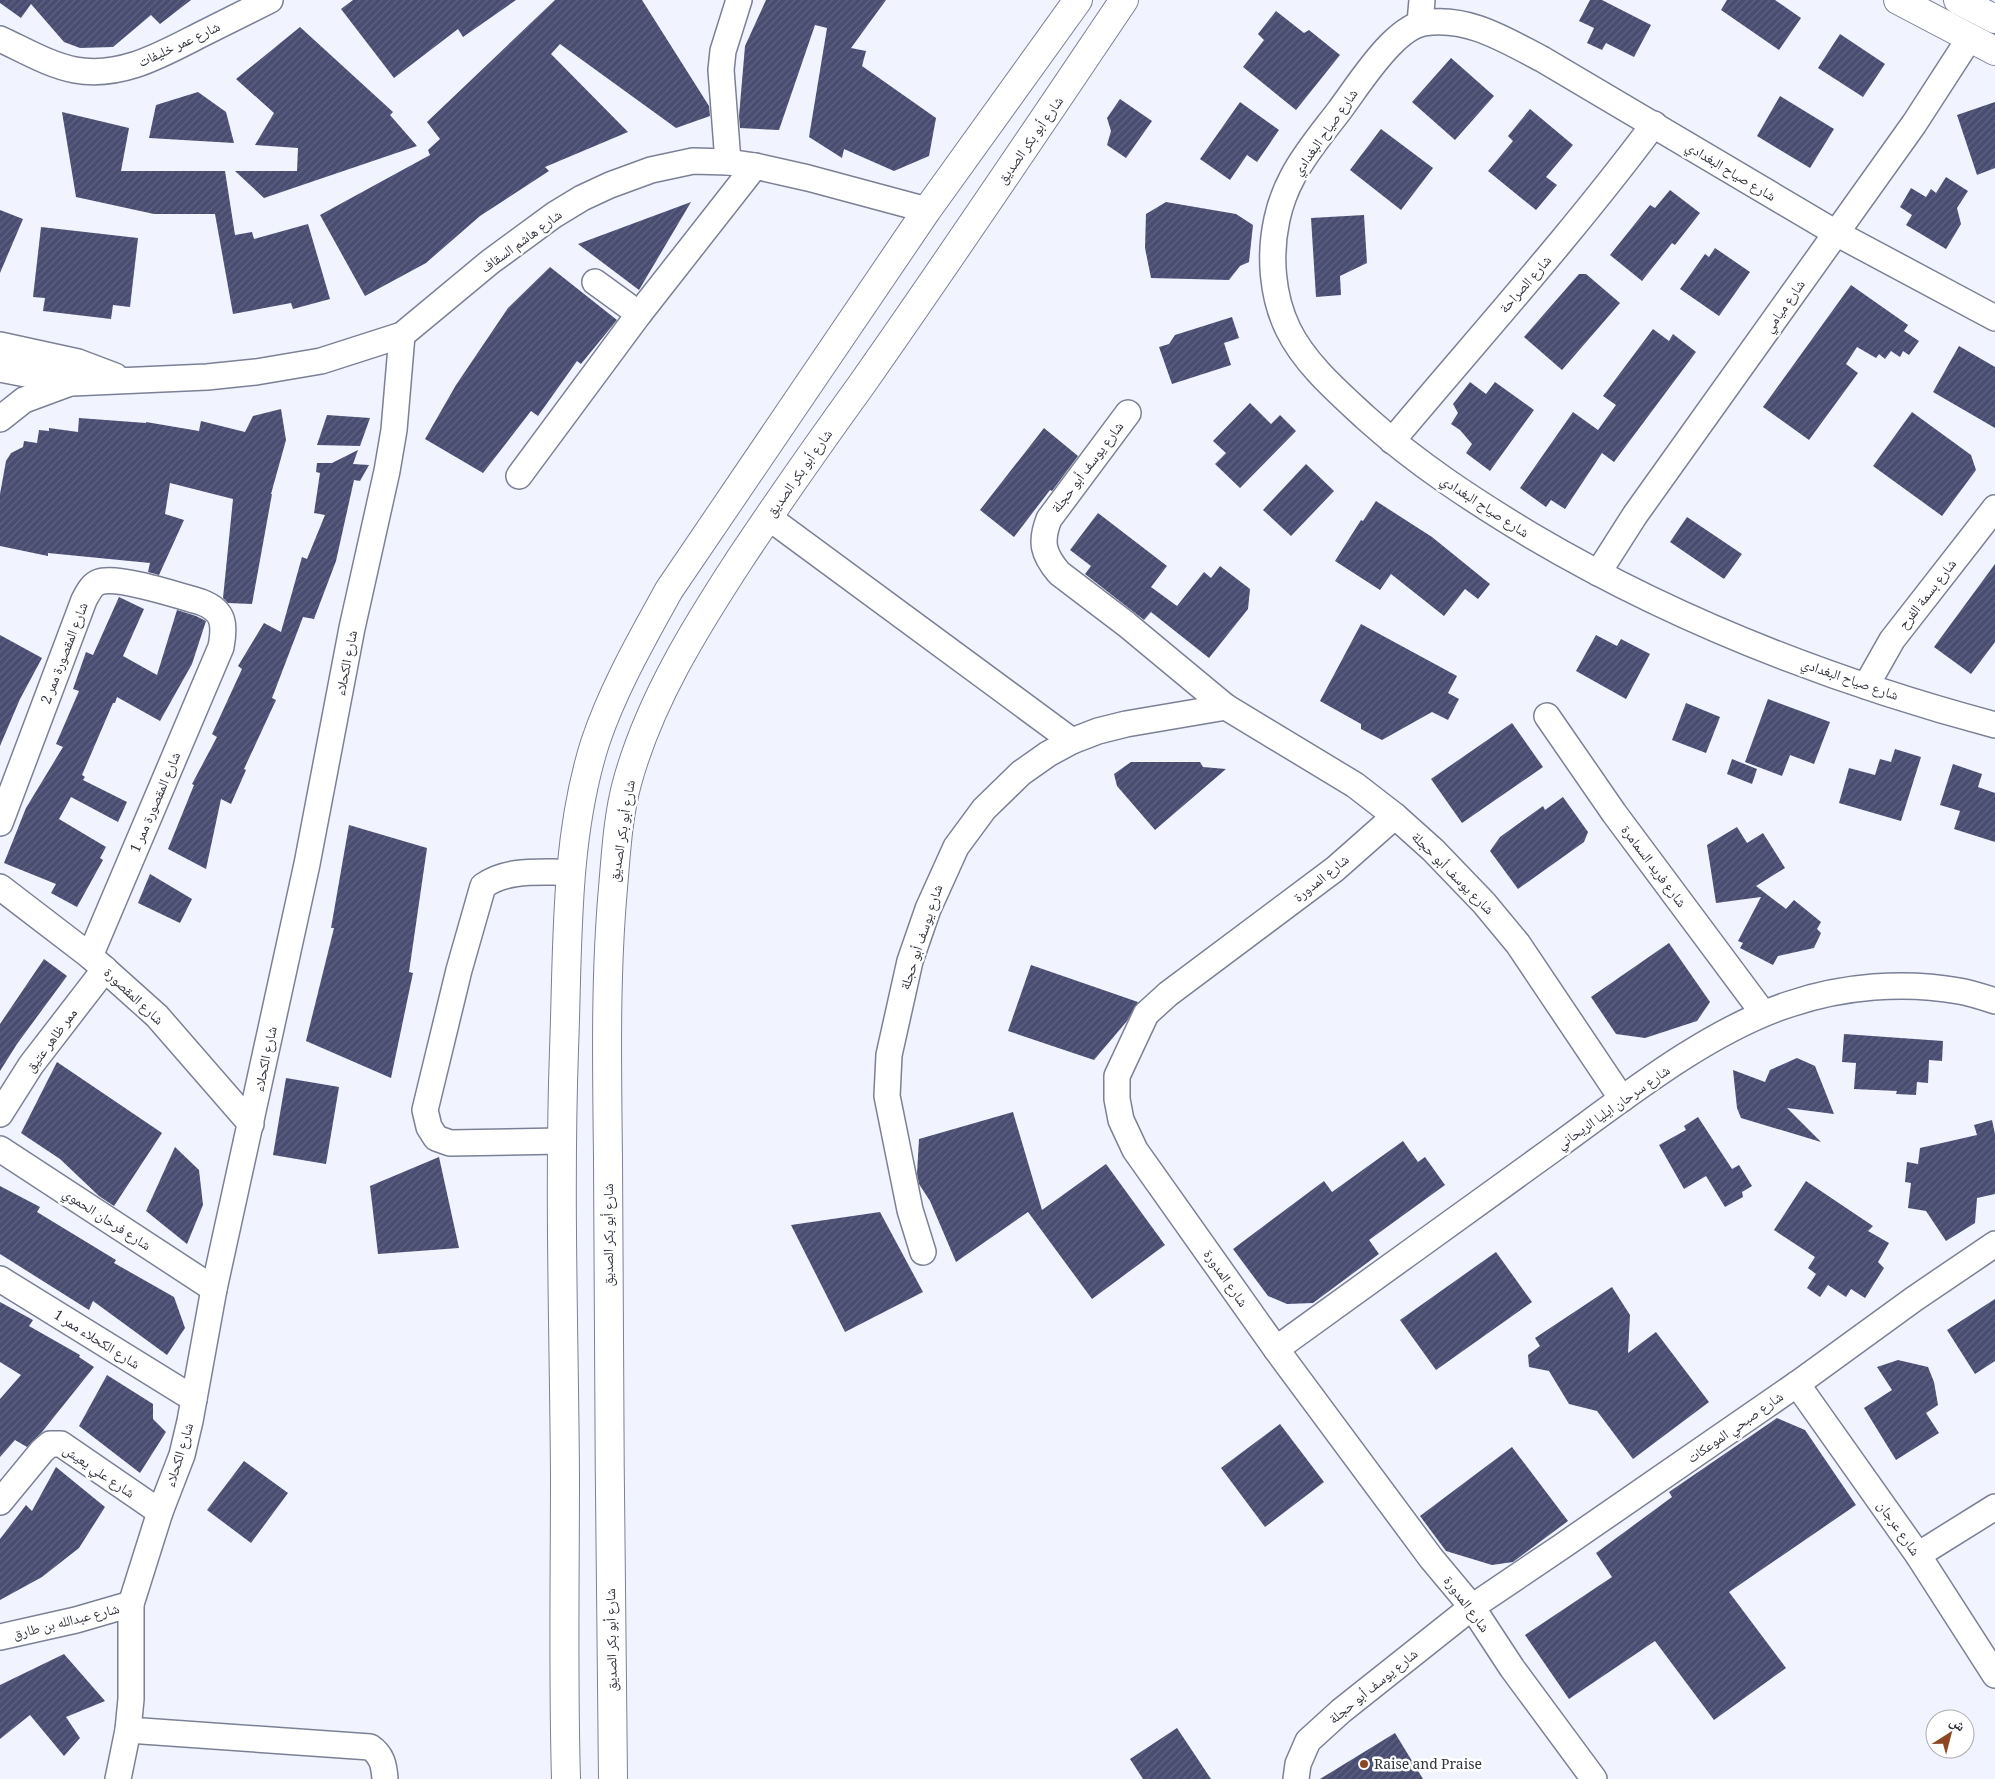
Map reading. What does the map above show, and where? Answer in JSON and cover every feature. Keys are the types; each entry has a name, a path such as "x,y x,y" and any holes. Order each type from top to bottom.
{"main road":[{"path":"566,1779 563,1685 564,1466 561,1141 571,872 580,807 595,744 613,696 635,651 669,590 927,210 1078,0"},
{"name":"شارع أبو بكر الصديق","path":"614,1779 609,1565 609,930 616,849 627,784 640,745 664,688 694,633 768,517 1062,95 1124,0"},
{"path":"1898,0 1995,51"},
{"path":"1958,0 1995,18"},
{"path":"1028,71 1035,68 1050,69 1061,80 1062,95"}],"street":[{"name":"شارع عمر خليفات","path":"0,39 40,58 73,70 100,72 125,68 149,61 270,0"},
{"path":"728,162 721,70 723,51 739,0"},
{"name":"شارع صياح البغدادي","path":"1995,318 1836,233 1542,59 1497,36 1472,26 1421,12 1405,32 1378,59 1316,141 1290,182 1277,219 1274,240 1273,269 1277,296 1288,330 1308,359 1332,387 1392,441 1468,496 1527,533 1598,573 1671,610 1779,655 1866,686 1995,725"},
{"name":"شارع ميامي","path":"1598,573 1646,500 1914,124 1969,38"},
{"name":"شارع الصراحة","path":"1392,441 1547,258 1654,124"},
{"name":"شارع هاشم السقاف","path":"0,353 72,383 207,377 320,361 402,335 490,262 554,215 582,198 651,170 693,161 728,162 755,166 808,178 927,210"},
{"path":"519,476 639,314 755,166"},
{"path":"595,282 639,314"},
{"name":"شارع الكحلاء","path":"118,1779 128,1730 131,1699 131,1604 160,1512 182,1455 194,1399 214,1289 307,864 352,628 387,471 394,430 402,335"},
{"name":"شارع هاشم السقاف","path":"0,353 78,362 127,380"},
{"path":"0,419 24,400 72,383"},
{"name":"شارع يوسف أبو حجلة","path":"1128,413 1053,513 1043,536 1044,546 1050,561 1059,574 1126,624 1226,707 1333,770 1395,816 1433,850 1498,919 1518,944 1622,1099"},
{"name":"شارع بسمة الفرح","path":"1866,686 1892,640 1995,508"},
{"path":"768,517 1072,741"},
{"name":"شارع المقصورة ممر 2","path":"0,823 84,600 92,587 98,582 126,582 210,605 217,611 222,620 224,628 221,647"},
{"name":"شارع المقصورة ممر 1","path":"97,962 221,647"},
{"name":"شارع يوسف أبو حجلة","path":"923,1252 910,1210 888,1096 889,1055 910,961 940,878 956,847 984,809 1021,773 1048,754 1072,741 1098,731 1126,724 1226,707"},
{"name":"شارع فريد السمامرة","path":"1547,716 1614,813 1763,1013"},
{"name":"شارع المدورة","path":"1395,816 1335,869 1168,994 1146,1014 1117,1076 1117,1099 1121,1120 1135,1150 1276,1349 1431,1558 1472,1607 1512,1668 1594,1779"},
{"path":"561,1141 450,1143 436,1138 429,1127 425,1110 459,970 483,886 492,879 512,873 571,872"},
{"name":"شارع المقصورة","path":"0,887 97,962 157,1016 251,1124"},
{"name":"ممر ظاهر عتيق","path":"0,1114 97,962"},
{"name":"شارع سرحان ايليا الريحاني","path":"1276,1349 1622,1099 1720,1036 1763,1013 1820,995 1902,985 1960,991 1995,1001"},
{"name":"شارع فرحان الحموي","path":"0,1149 214,1289"},
{"name":"شارع صبحي الموعكات","path":"1472,1607 1561,1548 1995,1244"},
{"name":"شارع الكحلاء ممر 1","path":"0,1279 194,1399"},
{"name":"شارع عرجان","path":"1797,1384 1918,1555 1995,1675"},
{"name":"شارع علي يعيش","path":"0,1502 42,1451 50,1444 60,1444 160,1512"},
{"path":"1918,1555 1995,1507"},
{"name":"شارع عبدالله بن طارق","path":"0,1637 76,1620 131,1604"},
{"name":"شارع يوسف أبو حجلة","path":"1296,1779 1298,1764 1308,1741 1341,1711 1472,1607"},
{"path":"128,1730 370,1747 378,1753 384,1767 385,1779"}],"building":[{"path":"0,0 191,0 160,24 151,15 113,47 80,48 64,42 31,4 21,18 0,3"},
{"path":"353,0 516,0 463,37 458,29 394,78 341,9"},
{"path":"555,0 642,0 709,106 710,116 676,128 560,44 551,54 628,132 545,167 549,171 480,216 426,263 365,296 320,215 430,155 428,150 440,139 427,122"},
{"path":"766,0 886,0 851,48 866,51 862,66 936,118 929,156 894,171 844,149 842,158 809,137 827,28 815,25 779,130 740,128 739,116 745,46"},
{"path":"1590,0 1602,0 1651,25 1634,57 1606,43 1602,50 1587,43 1594,28 1579,21"},
{"path":"1727,0 1775,0 1801,18 1779,50 1721,10"},
{"path":"1276,11 1304,33 1309,30 1340,55 1296,110 1243,67 1264,40 1258,34"},
{"path":"300,27 393,112 390,115 417,146 264,198 235,171 297,171 298,148 255,145 274,113 236,79"},
{"path":"1840,34 1885,64 1863,97 1818,68"},
{"path":"1451,58 1494,96 1455,140 1412,102"},
{"path":"198,92 226,112 234,143 149,138 156,105"},
{"path":"1780,96 1834,129 1810,168 1757,136"},
{"path":"1120,99 1152,121 1126,158 1107,145 1111,131 1107,118"},
{"path":"1240,102 1279,130 1257,162 1247,155 1230,180 1200,159"},
{"path":"1995,102 1995,168 1977,175 1957,115"},
{"path":"1530,109 1573,145 1546,177 1557,185 1536,210 1488,171 1513,141 1508,136"},
{"path":"62,112 129,128 121,171 225,171 235,235 252,232 254,239 308,224 330,299 293,309 291,303 233,314 215,214 154,214 76,197"},
{"path":"1381,129 1433,168 1401,210 1350,170"},
{"path":"1946,177 1968,191 1957,208 1961,224 1946,249 1906,225 1912,215 1900,207 1911,188 1926,197 1931,189 1936,193"},
{"path":"1670,190 1700,213 1675,245 1672,243 1642,281 1610,255 1650,205 1655,208"},
{"path":"691,202 639,290 578,244"},
{"path":"1166,202 1236,214 1253,225 1249,262 1240,266 1229,280 1151,278 1145,248 1146,214"},
{"path":"0,210 23,219 0,273"},
{"path":"1364,215 1367,263 1340,276 1341,295 1316,297 1311,218"},
{"path":"41,227 138,238 130,307 113,305 111,319 43,311 45,298 33,297"},
{"path":"1715,248 1750,272 1719,316 1680,289 1705,254 1709,257"},
{"path":"550,267 617,320 581,364 577,361 538,416 531,411 483,473 425,439 456,385 508,308"},
{"path":"1579,274 1586,274 1620,303 1562,370 1524,337"},
{"path":"1851,285 1908,325 1904,331 1919,341 1909,355 1903,351 1900,357 1891,351 1885,359 1879,354 1876,358 1857,347 1846,364 1858,373 1809,440 1763,407"},
{"path":"1232,317 1239,338 1224,343 1231,365 1172,384 1159,347 1169,344 1175,335"},
{"path":"1653,329 1669,341 1673,334 1696,352 1614,462 1602,453 1565,509 1551,500 1546,507 1520,488 1573,412 1598,430 1616,405 1603,396"},
{"path":"1959,346 1995,367 1995,428 1933,392"},
{"path":"1470,382 1486,394 1495,382 1534,410 1490,471 1466,453 1472,444 1460,430 1451,424 1458,413 1453,404"},
{"path":"1250,403 1271,424 1280,415 1296,431 1240,488 1215,464 1226,453 1213,441"},
{"path":"281,409 286,440 271,494 252,604 228,603 223,598 233,499 170,483 165,514 184,520 159,575 148,572 150,563 48,553 48,556 0,546 0,494 6,461 11,453 23,447 24,441 37,443 39,430 49,431 49,428 78,432 79,418 146,422 199,431 201,421 245,432 253,416"},
{"path":"1912,412 1971,455 1976,470 1942,516 1873,466"},
{"path":"327,415 370,418 360,446 317,445"},
{"path":"1044,428 1078,456 1014,537 980,510"},
{"path":"358,450 353,464 369,465 360,481 354,480 336,561 314,619 303,617 272,698 276,700 244,769 246,770 231,804 221,799 206,869 168,849 194,785 192,784 217,737 212,734 242,669 238,666 264,623 281,632 302,557 307,559 325,515 314,513 320,473 316,472 317,463 332,463"},
{"path":"1306,464 1334,491 1291,536 1263,510"},
{"path":"1376,501 1432,537 1490,584 1478,599 1465,589 1444,616 1391,574 1380,590 1335,561 1361,520 1363,521"},
{"path":"1098,513 1167,566 1151,587 1177,606 1204,572 1211,578 1220,566 1250,589 1248,609 1209,658 1151,612 1144,620 1085,574 1091,566 1070,550"},
{"path":"1687,517 1742,554 1724,579 1670,542"},
{"path":"1995,564 1995,642 1971,674 1934,647"},
{"path":"119,597 144,609 123,656 157,675 177,610 206,621 192,664 160,721 117,697 115,703 113,703 82,775 85,777 83,780 127,802 118,822 71,797 59,819 106,847 100,858 103,860 77,907 51,893 56,884 4,863 26,808 63,747 56,744 79,691 73,689 86,652 93,655"},
{"path":"1361,624 1457,676 1448,693 1459,699 1448,720 1432,712 1382,740 1361,729 1361,724 1320,701"},
{"path":"0,635 42,658 20,699 0,746"},
{"path":"1596,635 1617,646 1621,639 1650,654 1626,699 1576,671"},
{"path":"1768,699 1830,722 1814,764 1790,755 1782,776 1745,762"},
{"path":"1686,703 1720,717 1706,753 1672,740"},
{"path":"1512,723 1543,767 1462,823 1431,779"},
{"path":"1895,749 1921,757 1901,821 1839,803 1849,768 1875,775 1880,759 1891,762"},
{"path":"1732,759 1757,769 1752,784 1727,774"},
{"path":"1131,762 1200,762 1203,767 1226,769 1155,830 1117,786 1114,774"},
{"path":"1953,764 1982,774 1978,787 1995,793 1995,842 1954,829 1960,811 1940,805"},
{"path":"1563,797 1588,832 1584,842 1518,889 1490,851 1500,837 1543,806 1545,810"},
{"path":"349,825 427,848 409,972 413,973 391,1078 306,1041 334,928 331,928"},
{"path":"1737,827 1747,843 1763,833 1785,868 1756,886 1786,909 1794,900 1821,922 1817,929 1821,933 1814,948 1778,956 1773,965 1740,948 1743,943 1738,941 1761,897 1716,903 1707,845"},
{"path":"150,874 192,899 180,923 138,903"},
{"path":"1669,943 1710,1002 1697,1021 1645,1038 1616,1034 1591,997"},
{"path":"44,959 67,976 17,1044 0,1071 0,1024"},
{"path":"1031,965 1138,1002 1127,1021 1094,1060 1008,1031"},
{"path":"1844,1034 1943,1041 1942,1061 1929,1060 1928,1083 1917,1082 1916,1095 1896,1094 1897,1091 1854,1089 1856,1063 1842,1062"},
{"path":"1797,1058 1815,1066 1834,1114 1787,1108 1821,1142 1741,1118 1737,1108 1733,1070 1765,1082 1770,1070"},
{"path":"57,1062 162,1133 114,1206 99,1196 60,1159 21,1133"},
{"path":"286,1078 339,1087 326,1164 273,1155"},
{"path":"1013,1112 1042,1210 1106,1164 1165,1245 1092,1299 1028,1212 956,1262 930,1201 919,1184 917,1174 919,1139"},
{"path":"1698,1117 1732,1169 1739,1165 1752,1186 1742,1192 1743,1197 1725,1207 1706,1176 1684,1189 1659,1145 1686,1130 1684,1126"},
{"path":"1992,1120 1995,1134 1995,1194 1977,1198 1975,1223 1946,1241 1926,1211 1908,1208 1911,1183 1905,1182 1907,1162 1918,1164 1920,1148 1977,1135 1974,1125"},
{"path":"1403,1141 1418,1162 1425,1157 1445,1185 1369,1240 1379,1254 1313,1303 1287,1304 1268,1296 1233,1249 1324,1181 1332,1192"},
{"path":"175,1147 199,1170 203,1205 187,1244 146,1211"},
{"path":"439,1157 459,1248 378,1254 370,1186"},
{"path":"1806,1181 1873,1226 1868,1231 1889,1243 1878,1262 1884,1268 1865,1298 1851,1289 1846,1297 1828,1285 1820,1297 1807,1288 1816,1274 1808,1268 1815,1257 1774,1230"},
{"path":"0,1186 40,1207 37,1212 116,1260 114,1263 174,1297 185,1328 167,1355 93,1301 89,1310 0,1254"},
{"path":"880,1212 923,1292 845,1332 791,1225"},
{"path":"1496,1252 1532,1302 1436,1370 1400,1320"},
{"path":"1612,1287 1630,1315 1628,1353 1656,1332 1709,1402 1633,1459 1597,1411 1569,1404 1549,1371 1529,1367 1528,1355 1540,1346 1535,1338"},
{"path":"1995,1299 1995,1361 1975,1374 1947,1330"},
{"path":"0,1302 33,1320 29,1326 80,1355 79,1357 94,1367 42,1432 27,1447 15,1440 0,1457 0,1399 21,1375 0,1362"},
{"path":"1898,1360 1928,1367 1934,1382 1938,1405 1926,1413 1939,1433 1896,1460 1864,1408 1892,1390 1877,1367"},
{"path":"107,1375 153,1404 153,1419 166,1432 140,1473 79,1426"},
{"path":"1777,1418 1805,1430 1856,1505 1729,1592 1786,1668 1714,1720 1655,1641 1569,1699 1525,1635 1612,1577 1596,1553 1672,1497 1669,1492"},
{"path":"1280,1424 1324,1482 1265,1527 1221,1468"},
{"path":"1512,1447 1568,1521 1513,1562 1492,1565 1446,1551 1420,1516"},
{"path":"244,1461 288,1493 251,1543 207,1510"},
{"path":"56,1467 105,1507 79,1548 42,1577 0,1600 0,1539 26,1505 32,1511"},
{"path":"64,1654 105,1701 66,1717 80,1738 64,1756 30,1715 0,1739 0,1685"},
{"path":"1177,1728 1211,1779 1143,1779 1130,1759"},
{"path":"1395,1733 1423,1779 1320,1779"}],"place":[{"name":"Raise and Praise","path":"1364,1764"}]}
